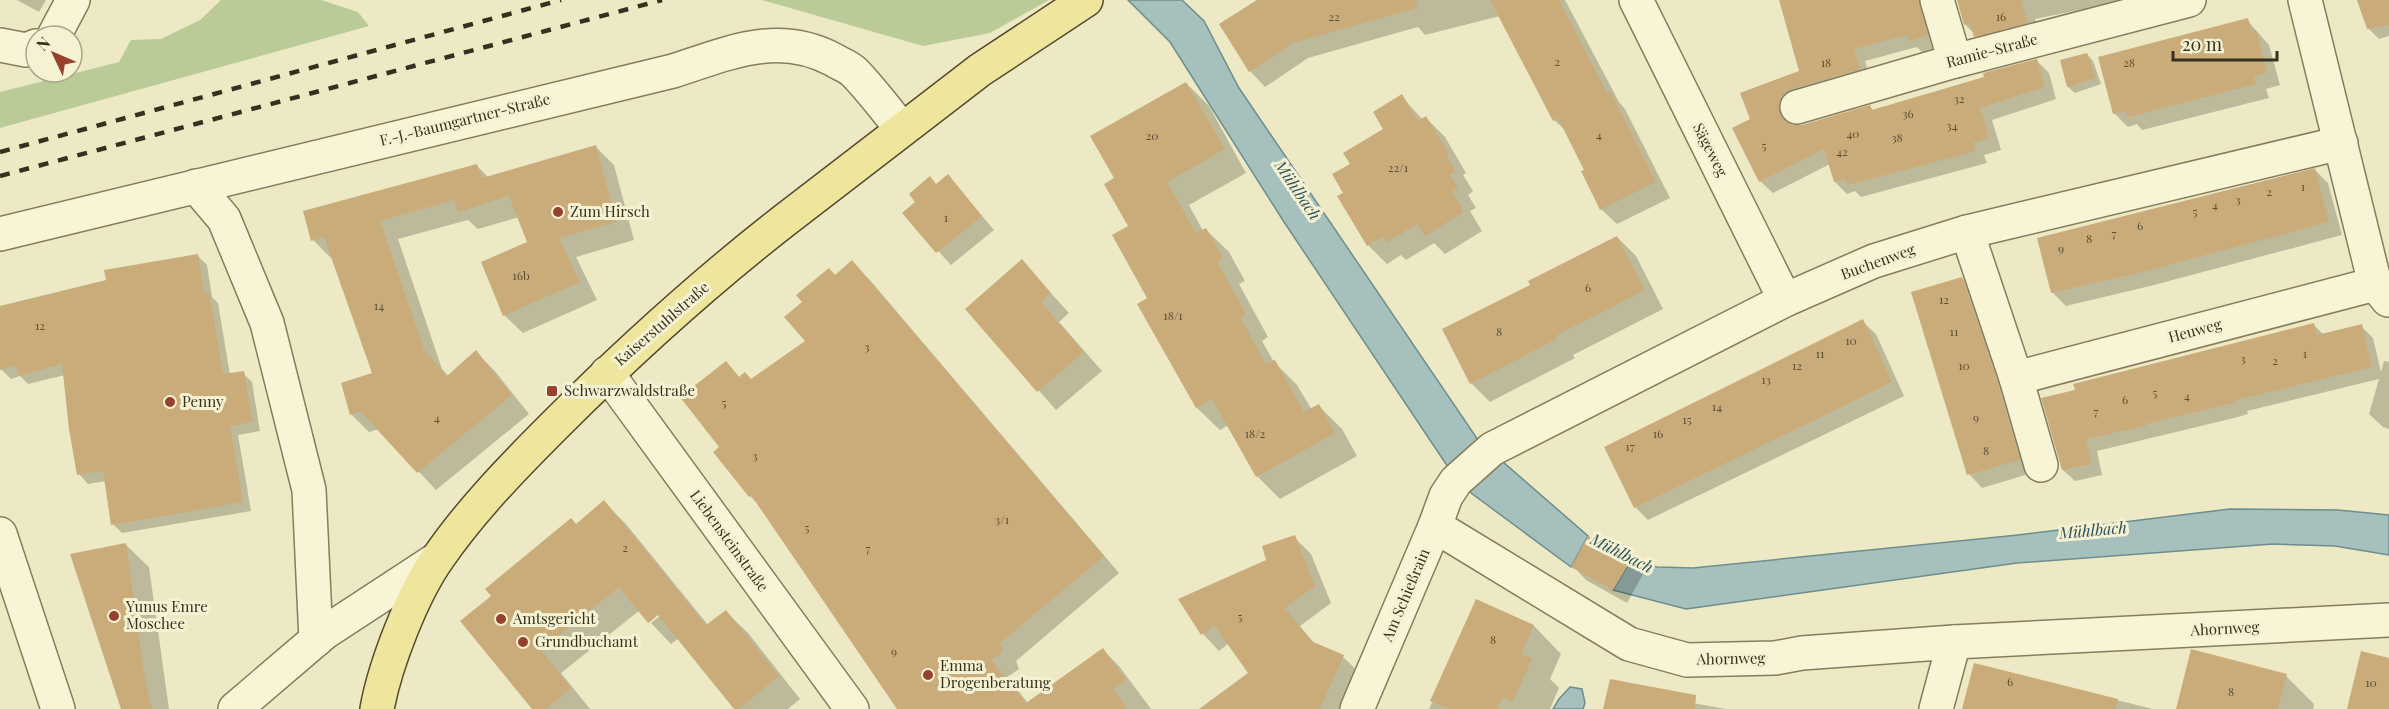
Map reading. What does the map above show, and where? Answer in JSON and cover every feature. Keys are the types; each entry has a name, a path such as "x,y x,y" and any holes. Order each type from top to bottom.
{"main road":[{"name":"Kaiserstuhlstraße","path":"377,709 381,689 395,649 411,610 437,559 504,477 607,373 755,243 980,70 1086,0"}],"street":[{"path":"60,24 73,0"},
{"name":"Sägeweg","path":"1636,0 1785,300"},
{"path":"1937,0 1954,61"},
{"name":"Ramie-Straße","path":"1797,106 1954,61 2128,7 2189,0"},
{"path":"2305,0 2382,293"},
{"name":"F.-J.-Baumgartner-Straße","path":"0,234 674,71 730,52 777,44 817,51 852,70 902,129"},
{"path":"0,45 24,50"},
{"name":"Buchenweg","path":"1456,481 1491,449 1785,300 1874,261 1967,232 2341,143"},
{"path":"196,186 224,219 267,323 309,490 316,640"},
{"path":"1967,232 2016,378 2041,465"},
{"name":"Heuweg","path":"2016,378 2382,293"},
{"name":"Liebensteinstraße","path":"607,373 852,709"},
{"name":"Am Schießrain","path":"1357,709 1436,526 1446,496 1456,481"},
{"name":"Ahornweg","path":"1436,526 1629,644 1687,660 1775,658 1802,653 1953,642 2389,620"},
{"path":"0,534 58,709"},
{"path":"235,709 316,640 437,559"},
{"path":"1936,709 1953,642"}],"green space":[{"path":"221,0 321,0 358,12 369,26 0,128 0,92 32,84 84,84 84,71 119,62 131,40 161,39 200,20"},
{"path":"762,0 1049,0 990,33 923,46"}],"water":[{"name":"Mühlbach","path":"1128,0 1182,0 1204,21 1239,88 1478,440 1588,536 1571,567 1467,490 1446,464 1284,222 1170,42"},
{"name":"Mühlbach","path":"2230,509 2338,510 2389,515 2389,555 2335,546 2273,544 2017,563 1686,609 1613,590 1631,560 1657,567 1693,568 2018,535"},
{"path":"1570,687 1582,689 1585,703 1583,709 1553,709 1559,699"}],"building":[{"path":"1257,0 1416,0 1417,8 1293,43 1249,72 1219,24"},
{"path":"1490,0 1559,0 1607,93 1610,91 1656,182 1600,210 1581,171 1584,170 1558,118 1553,121"},
{"path":"1779,0 1919,0 1928,35 1908,41 1907,35 1854,49 1860,69 1792,89 1784,94 1779,102 1779,112 1784,120 1792,125 1802,125 1870,105 1872,110 1984,77 1983,73 2037,59 2045,87 1980,108 1989,138 1973,143 1976,151 1848,185 1845,179 1834,182 1824,149 1759,182 1732,128 1750,119 1740,93 1799,71"},
{"path":"1957,0 2021,0 2028,23 1974,37 1970,23 1964,25"},
{"path":"2357,0 2389,0 2389,25 2367,29"},
{"path":"2248,18 2252,32 2256,30 2267,72 2254,76 2256,84 2128,117 2126,111 2113,114 2098,57"},
{"path":"2087,53 2096,78 2067,87 2060,60"},
{"path":"1186,82 1225,149 1167,182 1196,233 1206,228 1223,258 1217,261 1246,314 1240,317 1266,364 1275,360 1304,412 1319,404 1335,433 1256,477 1212,399 1196,408 1137,304 1147,298 1112,235 1128,226 1104,184 1114,178 1090,136"},
{"path":"1402,94 1418,121 1426,116 1449,154 1446,155 1456,172 1450,175 1458,188 1452,192 1464,212 1425,236 1417,224 1386,243 1383,236 1367,246 1337,196 1343,193 1332,174 1350,164 1343,153 1383,129 1373,112"},
{"path":"596,145 616,222 559,238 580,282 503,316 481,262 527,242 509,196 458,212 454,200 380,221 424,349 447,376 476,350 512,395 417,473 360,411 350,415 341,383 372,373 324,237 311,241 303,211 477,164 482,178"},
{"path":"2315,168 2329,222 2138,273 2051,293 2037,238"},
{"path":"948,174 982,216 936,253 902,213 915,202 909,194 930,176 936,184"},
{"path":"1617,236 1645,290 1470,384 1442,329 1530,285 1528,281"},
{"name":"Penny","path":"198,254 204,293 209,292 223,374 244,371 252,422 230,426 243,502 111,525 103,471 77,475 62,364 18,376 17,365 0,370 0,306 106,280 104,270"},
{"path":"1022,259 1051,293 1041,302 1084,352 1037,392 965,309"},
{"path":"852,260 1104,556 1000,643 1003,652 991,660 1026,703 1103,648 1126,680 1113,689 1127,709 897,709 751,495 749,497 713,452 719,447 680,397 726,361 739,377 745,372 751,379 805,341 784,317 802,302 796,295 829,268 835,275"},
{"path":"1962,277 1998,384 2020,460 1967,475 1911,292"},
{"path":"1863,319 1892,382 1634,508 1604,447"},
{"path":"2314,323 2317,335 2362,324 2372,367 2236,400 2237,402 2146,424 2146,426 2086,439 2091,464 2062,470 2041,398 2075,390 2073,384"},
{"path":"604,500 706,625 726,610 779,676 739,709 734,709 658,615 648,623 619,587 541,650 571,688 546,709 532,709 460,621 491,596 485,589 571,518 576,524"},
{"path":"1295,535 1315,586 1285,608 1311,641 1344,655 1320,709 1199,709 1248,673 1214,625 1201,635 1178,599 1266,560 1262,546"},
{"path":"1588,536 1631,560 1613,590 1571,567"},
{"name":"Yunus Emre Moschee","path":"126,543 145,679 152,709 121,709 70,554"},
{"path":"1476,599 1534,625 1521,654 1532,659 1513,702 1503,697 1497,709 1449,709 1430,701"},
{"path":"2191,649 2287,674 2278,709 2176,709"},
{"path":"2361,651 2389,658 2389,709 2347,709"},
{"path":"1974,663 2118,699 2116,709 1962,709"},
{"path":"1610,679 1696,695 1695,709 1603,709"}],"railway":[{"path":"0,152 561,0"},
{"path":"0,176 662,0"}],"place":[{"name":"Zum Hirsch","path":"558,212"},
{"name":"Schwarzwaldstraße","path":"552,391"},
{"name":"Penny","path":"170,402"},
{"name":"Yunus Emre Moschee","path":"114,616"},
{"name":"Amtsgericht","path":"501,619"},
{"name":"Grundbuchamt","path":"523,642"},
{"name":"Emma Drogenberatung","path":"928,675"}]}
